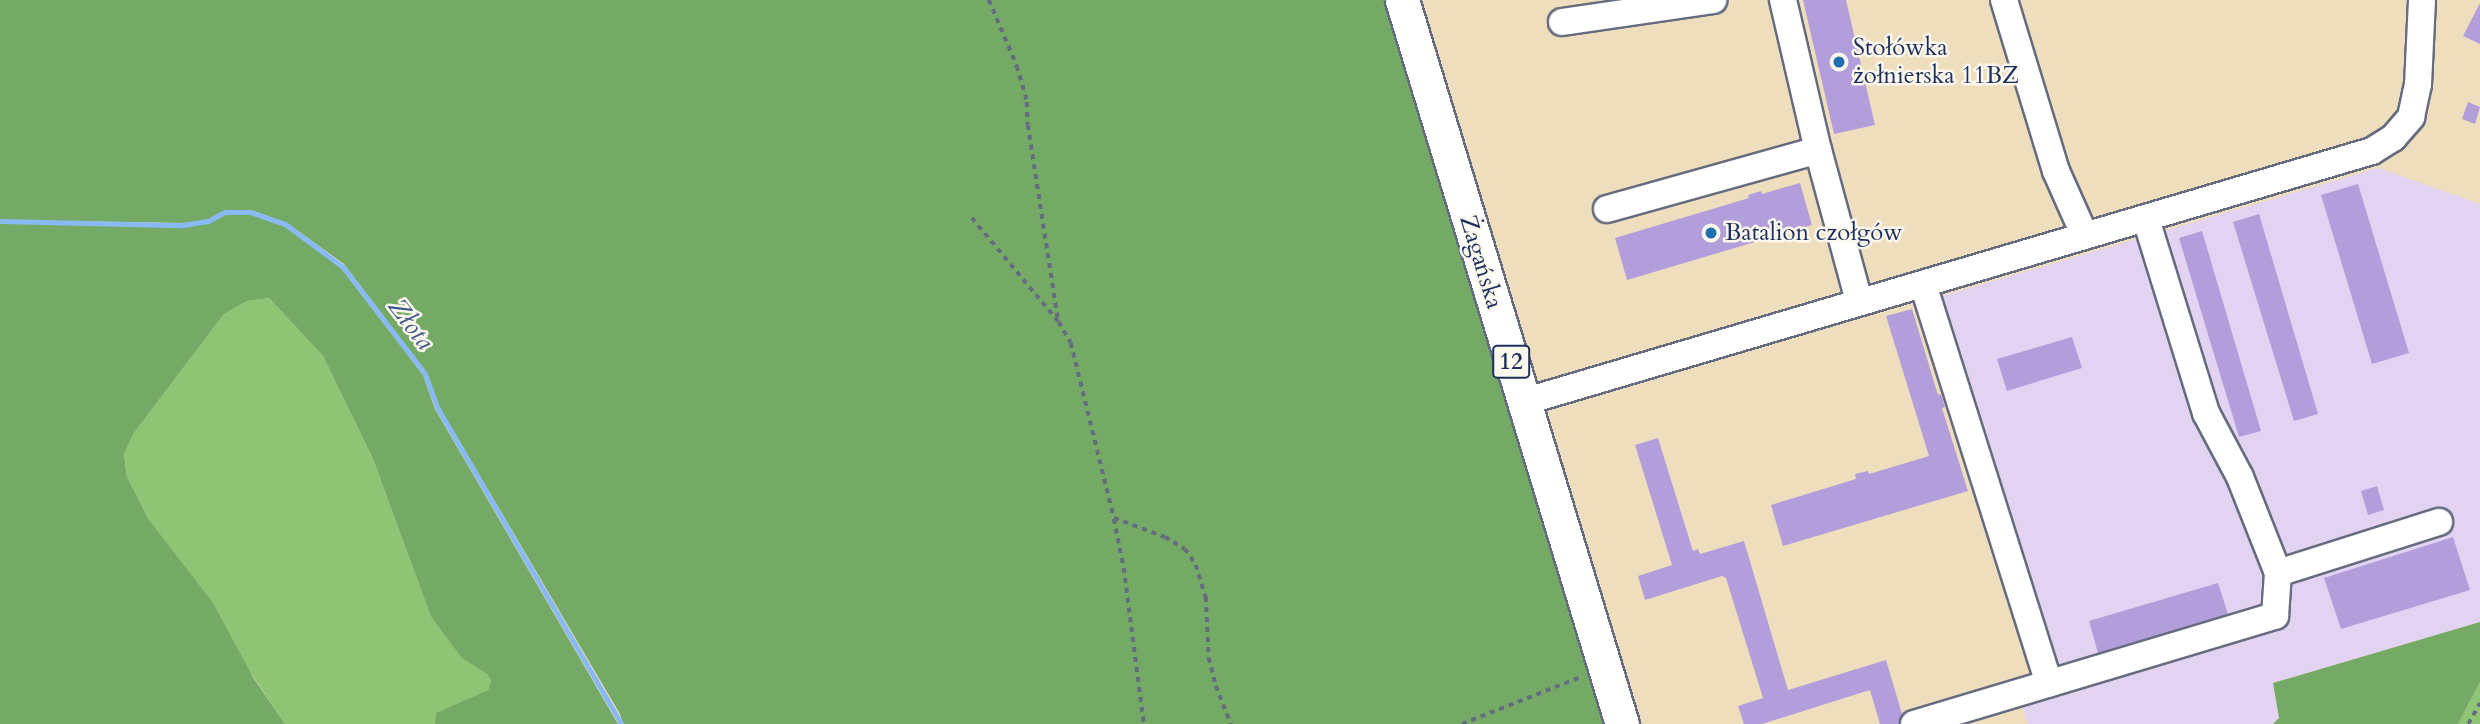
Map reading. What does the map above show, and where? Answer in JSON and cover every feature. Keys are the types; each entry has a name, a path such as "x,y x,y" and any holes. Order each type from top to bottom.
{"main road":[{"name":"Żagańska","path":"1402,0 1622,724"}],"lane":[{"path":"1562,22 1713,0"},
{"path":"1783,0 1818,150 1859,301"},
{"path":"2004,0 2056,171 2085,236"},
{"path":"1523,402 1859,301 2360,156 2384,145 2402,129 2415,101 2422,0"},
{"path":"1607,209 1818,150"},
{"path":"1914,724 2276,616 2278,573 2240,477 2206,413 2146,219"},
{"path":"1923,284 2049,684"},
{"path":"2278,573 2440,523"}],"path":[{"path":"989,0 1017,66 1027,102 1028,125 1059,321"},
{"path":"972,218 1059,321 1071,342 1125,568 1144,724"},
{"path":"1114,518 1165,537 1185,548 1196,565 1206,597 1212,667 1231,724"},
{"path":"1462,724 1555,684 1605,669"},
{"path":"2468,724 2480,703"}],"shaded area":[{"path":"2378,168 2480,204 2480,622 2273,683 2279,718 2273,724 2028,724 2021,703 2063,690 1939,297"}],"green space":[{"path":"0,0 1386,0 1605,724 623,724 620,714 440,408 427,373 344,264 287,223 251,210 225,210 207,220 183,223 0,220"},
{"path":"225,214 249,214 284,226 341,268 423,375 435,409 618,724 435,724 436,713 488,690 491,681 487,674 462,658 431,617 373,459 323,356 269,298 247,301 224,314 134,433 124,453 127,477 149,520 213,603 253,677 285,724 0,724 0,223 182,227 209,223"},
{"path":"269,298 323,356 373,459 431,617 462,657 487,674 491,681 488,690 437,713 435,724 285,724 150,522 127,477 124,452 134,433 224,314 247,301"},
{"path":"2480,622 2480,682 2458,724 2273,724 2279,718 2273,683"},
{"path":"2480,682 2480,724 2458,724"}],"building":[{"name":"Stołówka żołnierska 11BZ","path":"1803,0 1846,0 1875,125 1834,134"},
{"path":"2480,3 2480,44 2463,36"},
{"path":"2468,102 2480,107 2475,124 2462,119"},
{"name":"Batalion czołgów","path":"1800,183 1812,225 1627,280 1615,238 1749,198 1748,195 1761,191 1762,194"},
{"path":"2358,184 2409,353 2372,364 2321,195"},
{"path":"2259,214 2318,414 2294,421 2233,222"},
{"path":"2202,231 2261,431 2239,437 2179,238"},
{"path":"1912,309 1938,395 1941,394 1945,407 1942,408 1968,491 1783,546 1771,505 1856,479 1855,474 1868,471 1869,474 1929,456 1886,316"},
{"path":"2072,337 2082,368 2007,391 1997,359"},
{"path":"1658,438 1693,551 1698,549 1700,554 1744,541 1788,690 1886,660 1902,714 1899,724 1880,724 1870,690 1762,724 1744,724 1738,706 1763,698 1726,578 1722,576 1645,600 1638,576 1672,565 1635,445"},
{"path":"2377,486 2384,510 2368,515 2361,491"},
{"path":"2453,537 2470,590 2341,629 2324,578"},
{"path":"2218,583 2228,614 2098,653 2089,621"}],"waterway":[{"name":"Złota","path":"0,221 183,225 208,221 225,212 250,212 285,224 343,267 425,374 438,409 621,724"}],"place":[{"name":"Stołówka żołnierska 11BZ","path":"1839,62"},
{"name":"Batalion czołgów","path":"1711,233"}]}
